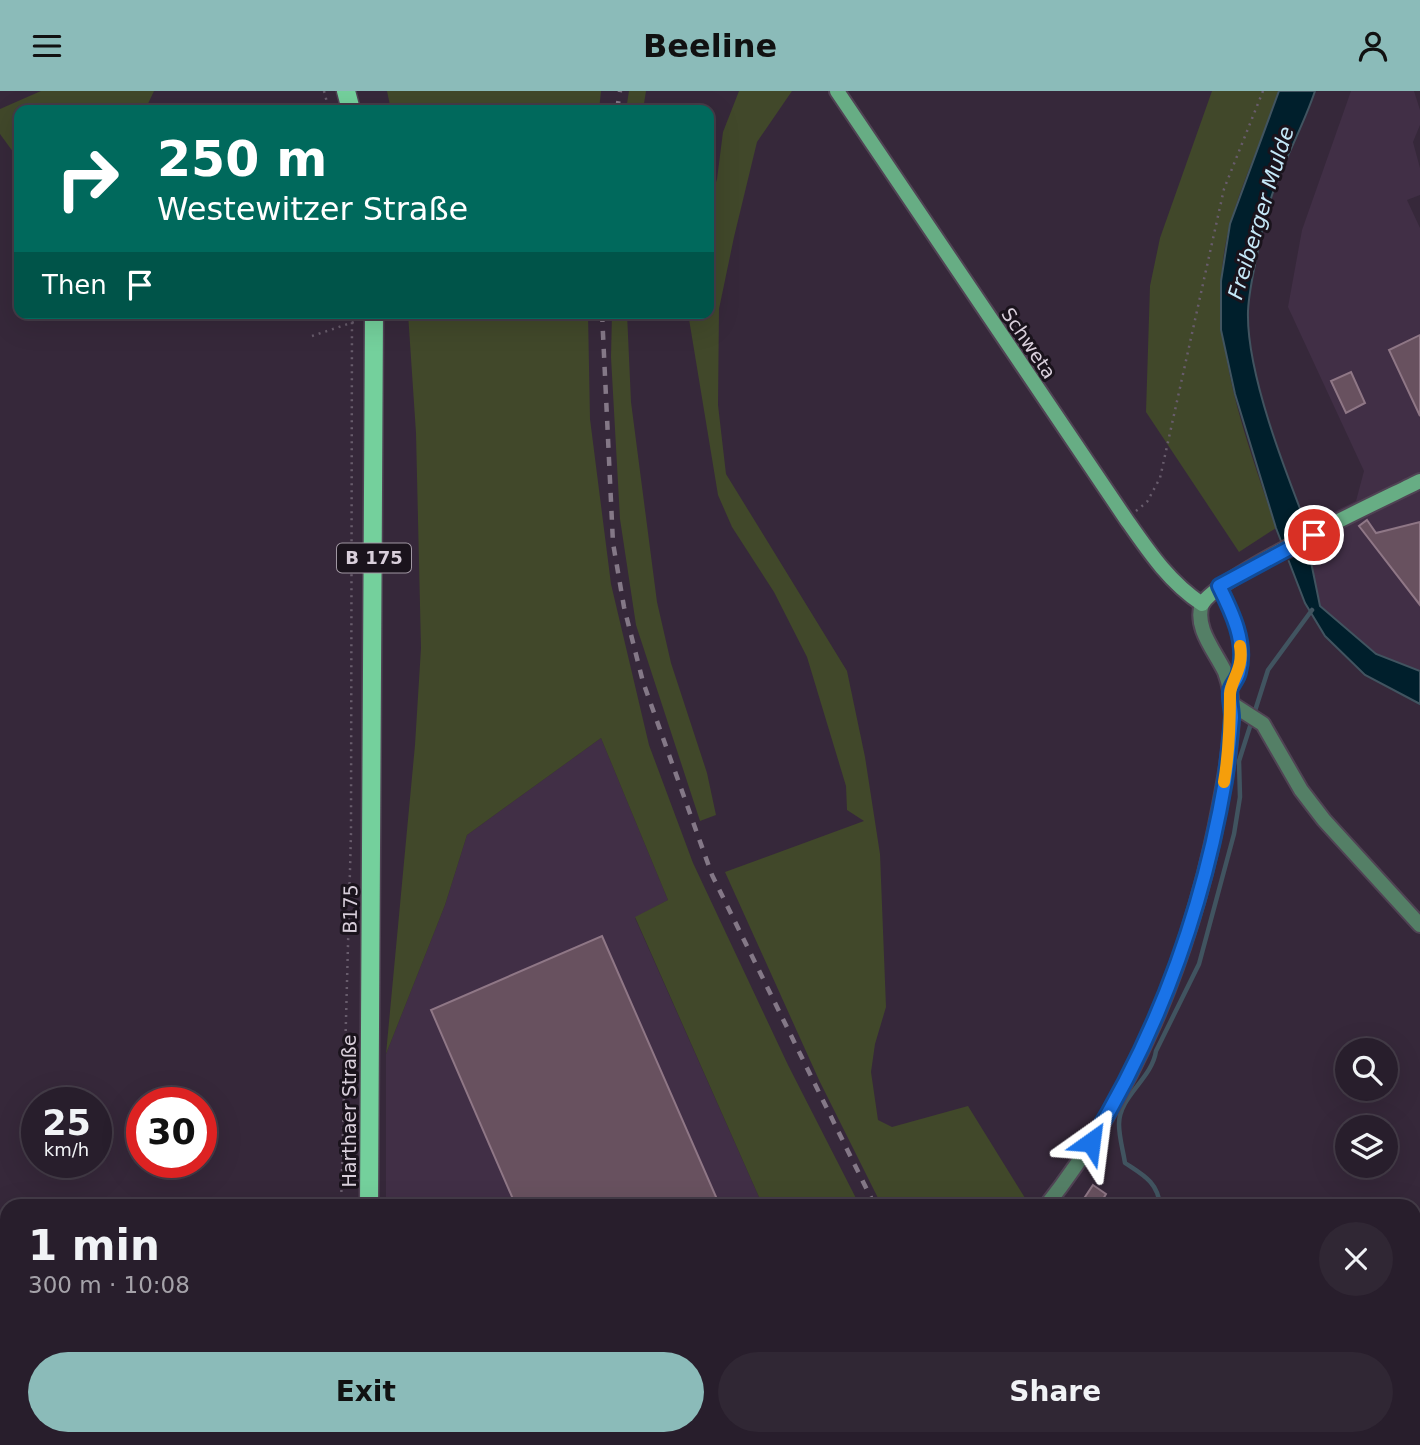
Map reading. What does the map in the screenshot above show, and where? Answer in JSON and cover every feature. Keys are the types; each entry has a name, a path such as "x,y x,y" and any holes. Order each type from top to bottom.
{"main road":[{"name":"B175","path":"370,1017 374,319"},
{"name":"Harthaer Straße","path":"369,1199 370,1017"}],"street":[{"name":"Schweta","path":"837,91 1126,520 1165,573 1202,604"},
{"path":"1052,1199 1091,1142 1149,1034 1198,904 1223,790 1231,697 1225,674 1200,624 1202,604 1219,586 1420,481"},
{"path":"1231,697 1249,715 1263,724 1301,790 1324,820 1420,925"}],"lane":[{"path":"1219,586 1234,616 1241,651 1239,674 1231,697"}],"path":[{"path":"1126,520 1147,502 1160,478 1224,190 1263,91"},
{"path":"341,1199 351,846 353,319"},
{"path":"312,335 366,319"}],"shaded area":[{"path":"1351,91 1414,91 1420,110 1420,125 1413,142 1420,168 1420,195 1407,200 1420,228 1420,671 1376,654 1320,606 1311,562 1317,552 1306,525 1356,501 1364,471 1288,307 1302,230"},
{"path":"601,738 668,900 635,918 760,1199 386,1199 386,1054 445,905 467,835"}],"green space":[{"path":"41,91 154,91 147,105 14,105 14,153 0,134 0,109"},
{"path":"387,91 601,91 600,105 390,105"},
{"path":"629,91 646,91 644,105 627,105"},
{"path":"739,91 792,91 757,142 734,237 719,309 718,405 726,474 847,671 865,757 880,854 886,1007 875,1044 871,1072 878,1120 892,1127 968,1106 1026,1199 878,1199 819,1080 725,872 864,821 847,810 846,786 807,657 774,592 732,527 718,495 689,319 714,319 714,188 723,132"},
{"path":"1212,91 1279,91 1236,205 1223,260 1221,299 1230,377 1251,454 1276,528 1239,552 1146,412 1150,286 1160,238"},
{"path":"408,319 588,319 590,419 611,584 649,745 693,863 788,1065 856,1199 760,1199 635,917 668,900 601,738 467,835 445,905 386,1054 415,745 421,648 416,433"},
{"path":"612,319 627,319 631,402 657,602 671,663 707,773 716,815 700,821 636,625 620,519 611,357"}],"water":[{"name":"Freiberger Mulde","path":"1279,91 1315,91 1272,195 1257,253 1248,311 1254,368 1272,433 1317,552 1311,562 1320,606 1376,654 1420,671 1420,704 1365,675 1325,636 1305,603 1276,528 1235,394 1221,330 1221,281 1230,224"}],"pier":[{"path":"1310,526 1318,545 1285,562 1278,543"}],"building":[{"path":"1420,335 1420,416 1389,350"},
{"path":"1351,372 1365,403 1346,413 1331,381"},
{"path":"1367,520 1376,533 1420,522 1420,605 1359,526"},
{"path":"602,936 717,1199 513,1199 431,1010"},
{"path":"1093,1185 1106,1194 1103,1199 1085,1197"}],"waterway":[{"path":"1159,1199 1153,1185 1125,1163 1119,1129 1120,1114 1149,1070 1199,964 1234,834 1240,797 1239,761 1268,670 1312,610"}],"railway":[{"path":"618,105 620,91"},
{"path":"602,319 613,543 624,607 643,682 712,875 872,1199"}],"slow traffic":[{"path":"1224,782 1232,716 1230,691 1239,674 1240,646"}],"route":[{"path":"1091,1142 1149,1034 1179,964 1198,904 1211,849 1225,779 1232,716 1230,691 1239,674 1241,651 1234,616 1219,586 1314,535"}]}
